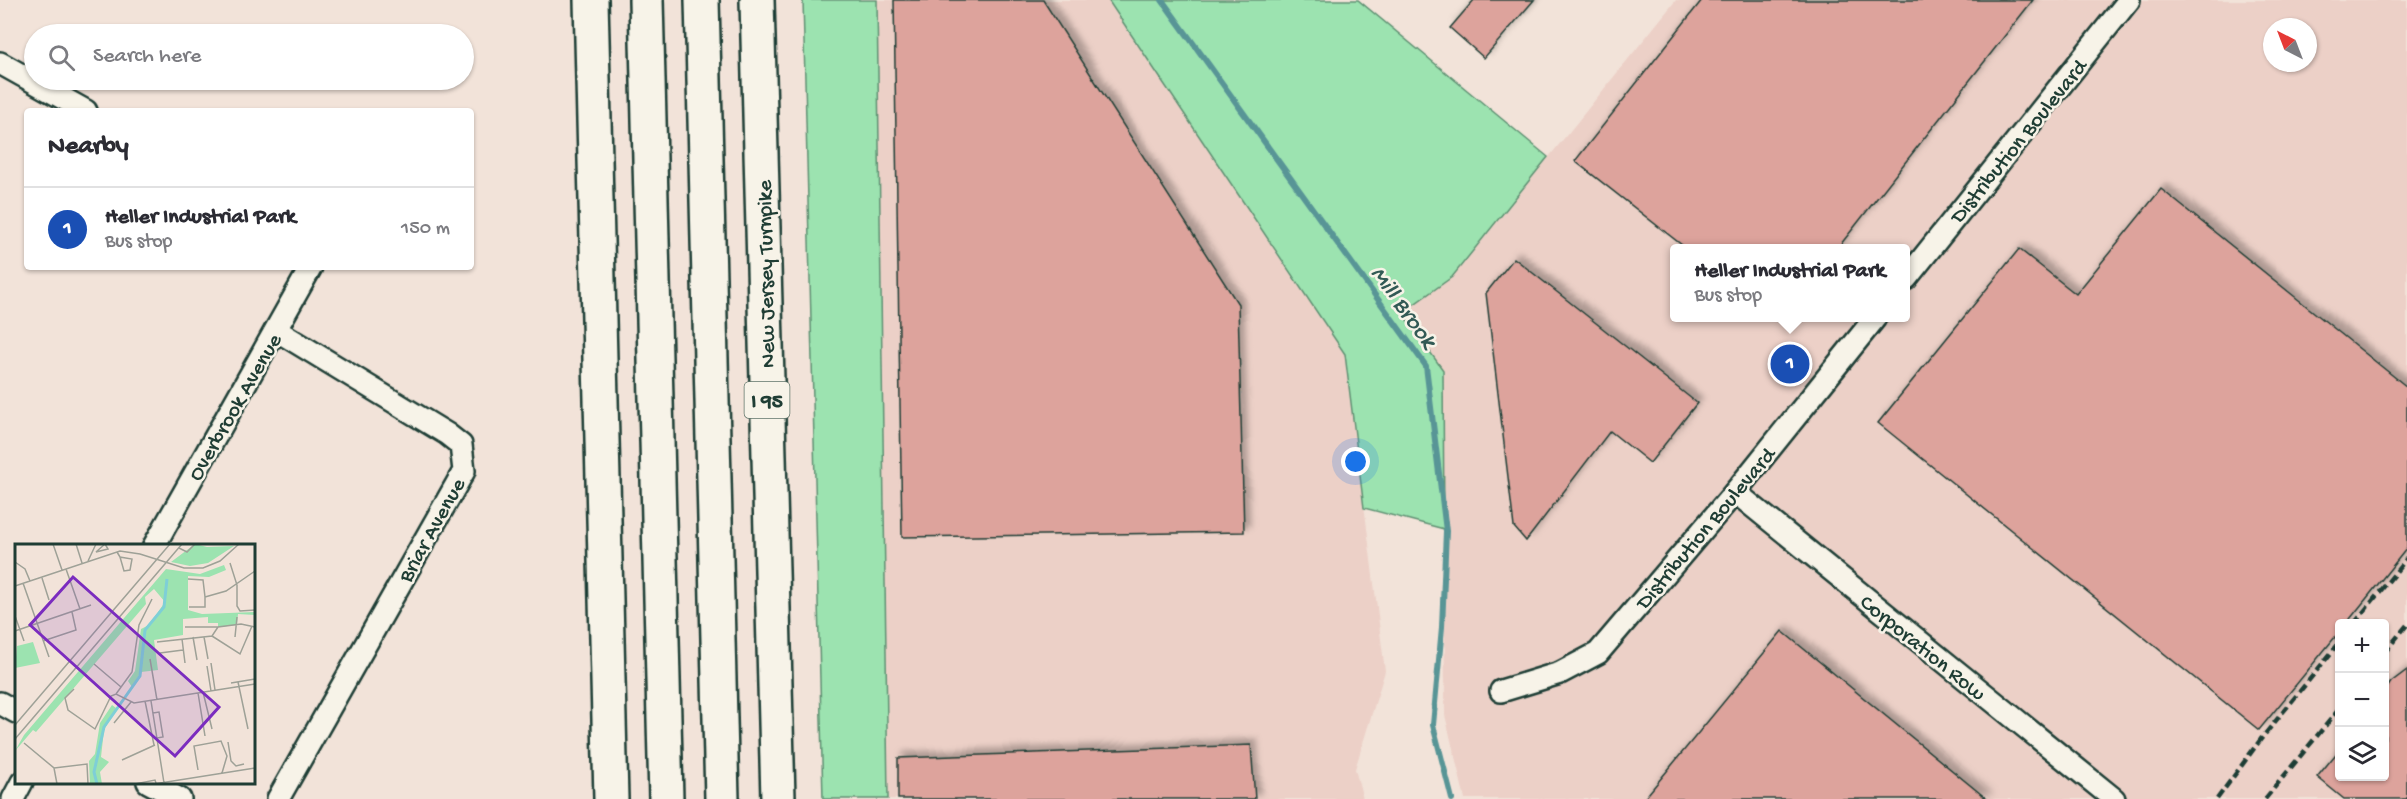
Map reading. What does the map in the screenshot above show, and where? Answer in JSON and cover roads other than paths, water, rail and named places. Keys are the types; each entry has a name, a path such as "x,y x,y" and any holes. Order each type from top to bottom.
{"highway":[{"path":"591,0 611,799"},
{"path":"646,0 666,799"},
{"name":"I 95","path":"702,0 722,799"},
{"name":"New Jersey Turnpike","path":"757,0 778,799"}],"street":[{"name":"Distribution Boulevard","path":"1910,273 2129,0"},
{"path":"0,63 24,76"},
{"path":"48,90 81,108"},
{"name":"Overbrook Avenue","path":"155,544 309,270"},
{"name":"Distribution Boulevard","path":"1501,691 1560,673 1598,653 1735,492 1872,322"},
{"name":"Briar Avenue","path":"276,330 447,434 461,445 464,471 278,799"},
{"name":"Corporation Row","path":"1735,492 2114,799"},
{"path":"0,703 15,711"},
{"path":"13,799 21,784"},
{"path":"150,784 180,799"}],"waterway":[{"name":"Mill Brook","path":"1162,0 1426,366 1446,531 1442,627 1433,725 1452,799"}],"railway":[{"path":"2358,619 2407,558"},
{"path":"2389,647 2407,625"},
{"path":"2217,799 2261,739 2335,648"},
{"path":"2265,799 2335,714"}],"place":[{"name":"Heller Industrial Park","path":"1790,364"}]}
